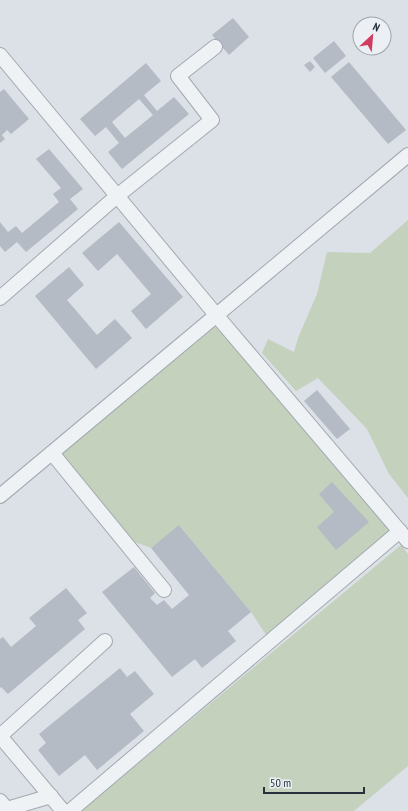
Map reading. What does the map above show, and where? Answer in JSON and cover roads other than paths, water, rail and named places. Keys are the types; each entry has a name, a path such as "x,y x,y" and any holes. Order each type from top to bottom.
{"street":[{"path":"0,298 117,196 212,120 178,76 215,47"},
{"path":"1,60 404,536 70,811"},
{"path":"0,496 408,155"},
{"path":"52,453 164,590"},
{"path":"63,811 0,736 105,641"},
{"path":"0,800 7,809 51,796"}]}
